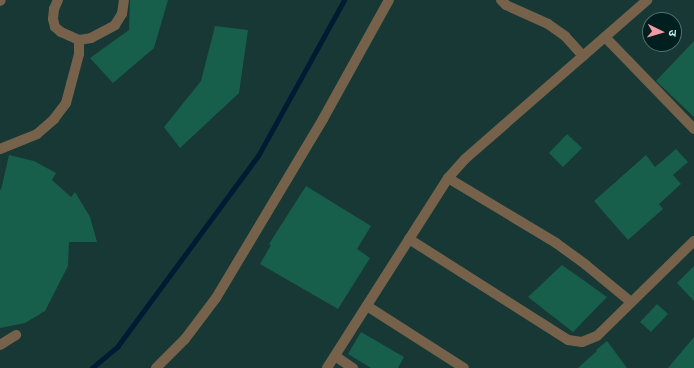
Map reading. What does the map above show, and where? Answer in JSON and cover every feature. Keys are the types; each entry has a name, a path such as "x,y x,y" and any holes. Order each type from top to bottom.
{"street":[{"path":"58,0 54,9 53,19 55,27 61,32 78,40 91,38 115,25 122,14 124,0"},
{"path":"156,368 185,339 216,298 323,119 389,0"},
{"path":"501,0 506,5 548,24 560,32 583,56"},
{"path":"327,368 448,178 465,159 647,0"},
{"path":"605,37 694,128"},
{"path":"0,149 37,134 54,119 66,102 78,54 78,40"},
{"path":"448,178 556,243 586,265 631,302"},
{"path":"409,239 568,340 582,342 597,336 694,241"},
{"path":"367,306 464,368"},
{"path":"0,345 16,335"},
{"path":"335,356 353,368"}],"building":[{"path":"130,0 168,0 154,48 113,83 90,58 129,30"},
{"path":"215,26 248,30 239,93 180,148 164,127 201,81"},
{"path":"694,41 694,117 656,81"},
{"path":"567,134 582,148 563,167 549,153"},
{"path":"676,149 688,162 673,175 681,184 659,204 663,209 628,240 594,201 646,155 655,167"},
{"path":"9,155 34,161 56,173 52,180 71,197 75,192 90,217 97,242 69,242 68,266 45,311 25,323 0,328 0,189 1,190"},
{"path":"306,186 371,226 357,249 370,258 338,309 260,264 271,245 269,244"},
{"path":"562,265 607,297 573,332 528,297"},
{"path":"694,266 694,301 677,283"},
{"path":"657,304 668,314 651,332 640,322"},
{"path":"361,332 404,357 398,368 371,368 348,354"},
{"path":"694,337 694,368 668,368"},
{"path":"607,341 627,368 578,368 597,351 596,350"}],"waterway":[{"path":"92,368 117,347 258,156 344,0"}]}
